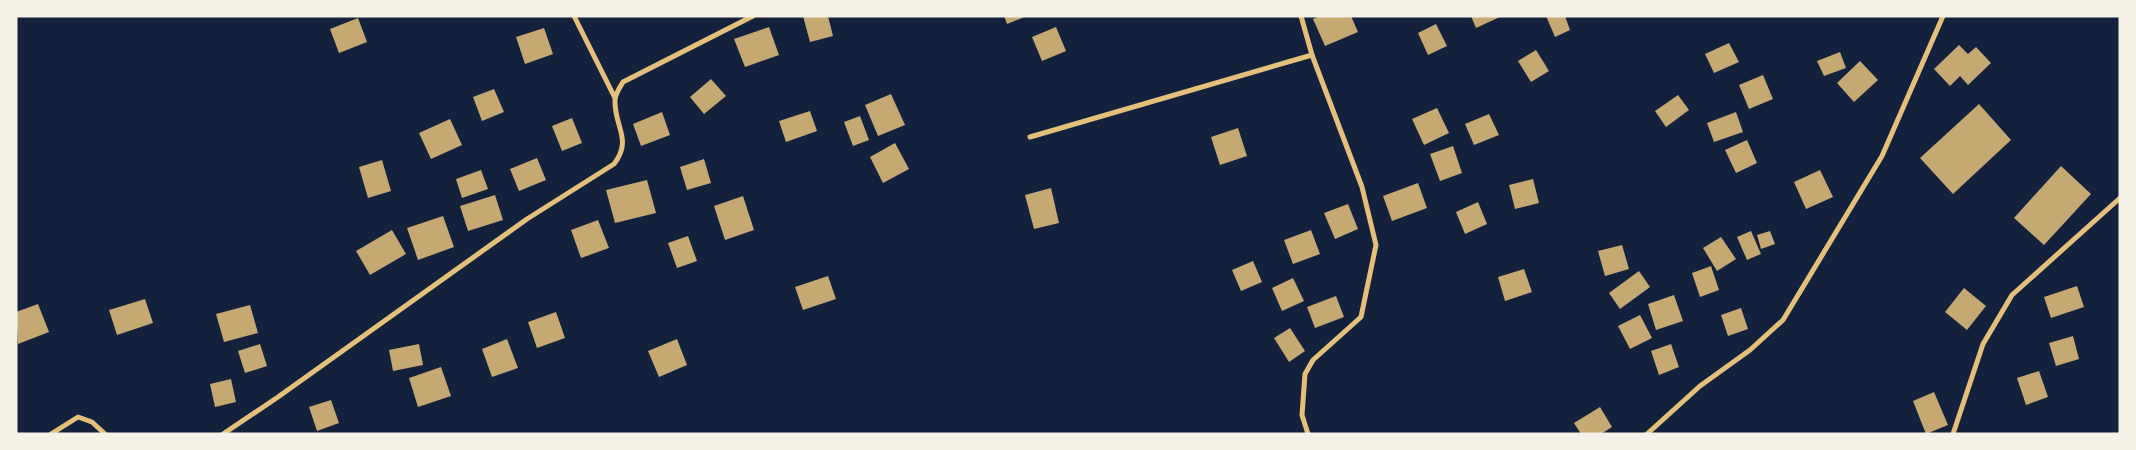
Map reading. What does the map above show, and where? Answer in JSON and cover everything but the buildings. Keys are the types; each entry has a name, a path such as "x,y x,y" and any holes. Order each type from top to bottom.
{"street":[{"path":"223,434 278,398 526,219 614,164 622,154 624,140 615,98 574,16"},
{"path":"615,98 623,82 753,16"},
{"path":"1301,16 1312,55 1362,187 1376,245 1361,317 1312,360 1305,374 1302,415 1308,434"},
{"path":"1647,434 1700,386 1750,350 1783,320 1882,156 1943,16"},
{"path":"1030,138 1312,55"},
{"path":"1953,434 1983,344 2012,295 2120,198"},
{"path":"51,434 78,416 92,422 104,434"}]}
